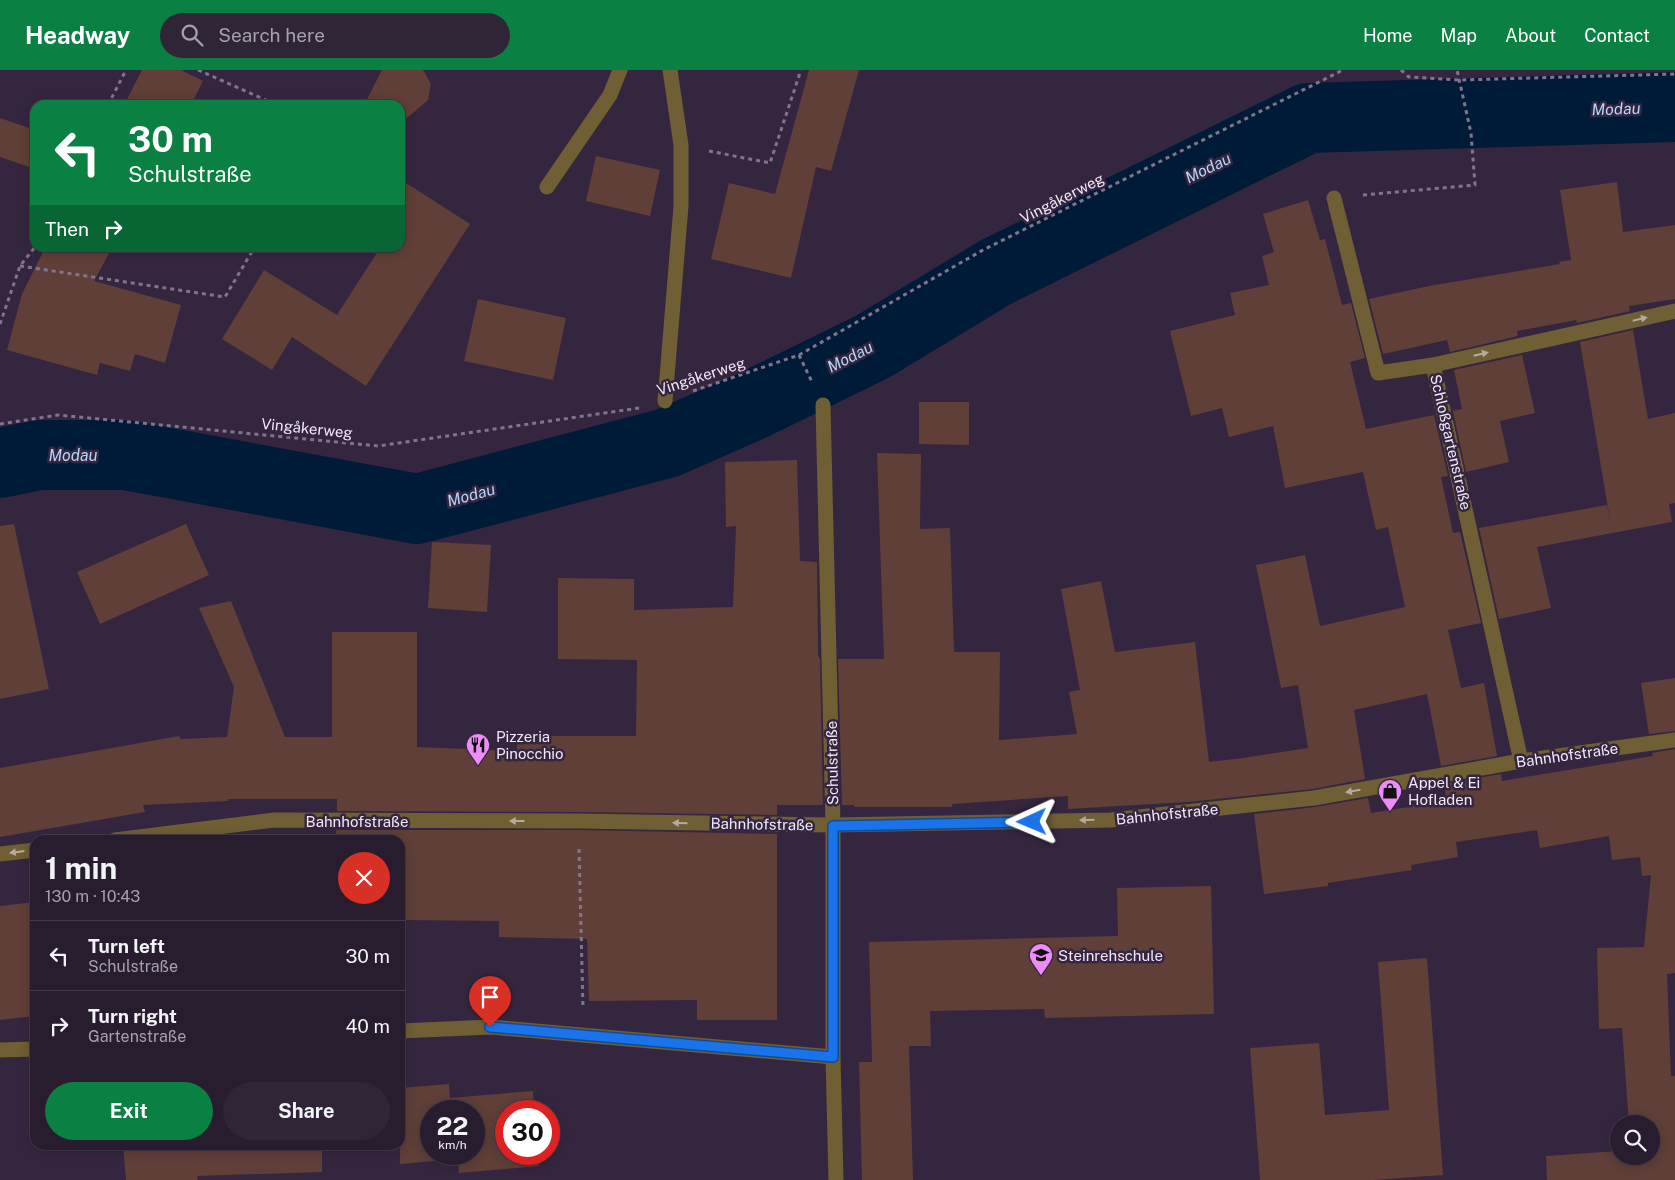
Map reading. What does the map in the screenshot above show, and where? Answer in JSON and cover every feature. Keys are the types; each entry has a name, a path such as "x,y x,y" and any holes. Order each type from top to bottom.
{"street":[{"path":"547,187 610,95 620,70"},
{"path":"665,401 681,206 682,145 670,70"},
{"path":"1334,198 1378,373 1433,364"},
{"name":"Schloßgartenstraße","path":"1521,761 1433,364 1675,311"},
{"name":"Schulstraße","path":"823,406 833,826 833,1057 836,1180"},
{"name":"Bahnhofstraße","path":"155,835 274,820 579,821 833,826 1112,820 1314,798 1521,761 1675,740"},
{"path":"0,854 30,851"},
{"path":"405,1031 490,1027 833,1057"},
{"path":"0,1050 30,1048"}],"path":[{"path":"111,100 126,70"},
{"path":"198,70 266,100"},
{"path":"682,145 770,163 801,70"},
{"name":"Vingåkerweg","path":"0,424 58,415 378,446 632,410 665,401 799,355 982,250 1342,70"},
{"path":"1401,70 1409,77 1460,80 1675,74"},
{"path":"1334,198 1476,185 1471,133 1457,70"},
{"path":"0,324 20,266 31,252"},
{"path":"20,266 225,297 252,252"},
{"path":"579,821 583,1017 581,1036"}],"building":[{"path":"142,70 181,70 203,81 194,100 127,100"},
{"path":"382,70 423,70 431,84 428,100 405,120 405,100 367,100"},
{"path":"809,70 859,70 831,171 816,167 791,278 711,259 729,183 775,194"},
{"path":"0,118 30,128 30,167 0,157"},
{"path":"596,156 660,170 650,216 586,201"},
{"path":"405,182 470,224 366,386 292,337 272,370 222,339 264,270 337,315 377,252 405,252"},
{"path":"1617,182 1623,232 1675,225 1675,299 1629,306 1630,311 1577,323 1576,320 1517,331 1518,336 1450,352 1447,340 1383,354 1369,299 1429,286 1560,264 1559,262 1571,260 1560,190"},
{"path":"1308,200 1320,240 1325,239 1342,305 1351,303 1365,358 1350,362 1366,429 1434,415 1448,476 1441,477 1453,533 1460,532 1481,623 1448,630 1461,688 1484,683 1497,756 1441,766 1427,694 1354,710 1365,779 1313,789 1188,802 1068,809 1068,796 952,804 952,807 854,807 854,805 842,805 838,659 884,659 877,453 921,454 920,529 950,528 954,652 1000,652 999,740 1077,734 1069,692 1080,690 1061,589 1101,581 1115,652 1195,642 1209,762 1308,748 1298,685 1281,688 1256,565 1305,555 1320,626 1405,607 1388,527 1376,530 1363,472 1285,488 1273,426 1229,437 1222,408 1191,416 1170,331 1235,315 1230,293 1269,285 1262,256 1274,252 1263,214"},
{"path":"43,252 110,252 94,281 181,305 165,363 135,354 130,371 100,363 97,375 7,350 22,294"},
{"path":"478,299 566,318 553,380 464,361"},
{"path":"1633,330 1648,419 1675,413 1675,503 1669,504 1672,522 1537,547 1551,608 1499,619 1479,528 1607,505 1612,532 1580,342"},
{"path":"1522,355 1535,413 1500,421 1509,462 1466,472 1453,411 1462,409 1454,370"},
{"path":"919,402 969,402 969,445 919,444"},
{"path":"797,460 800,561 817,562 823,805 777,805 777,815 337,811 337,799 228,799 228,801 143,805 145,812 0,837 0,768 179,736 181,739 227,737 234,687 199,608 231,601 285,737 332,737 332,632 417,632 417,747 517,751 517,736 636,736 637,660 558,659 558,578 634,579 634,610 733,607 736,526 726,527 725,462"},
{"path":"14,524 49,689 0,699 0,526"},
{"path":"186,524 209,575 100,624 77,572"},
{"path":"432,542 491,545 487,612 428,608"},
{"path":"1675,678 1675,731 1649,734 1641,683"},
{"path":"1675,749 1675,973 1667,974 1671,1076 1675,1076 1675,1180 1547,1180 1546,1156 1610,1152 1610,1165 1660,1165 1660,1115 1628,1115 1622,1028 1599,1029 1597,948 1644,947 1651,875 1642,876 1640,857 1612,860 1609,836 1540,848 1537,830 1456,842 1458,857 1411,865 1412,870 1328,883 1328,886 1264,894 1254,814 1315,807 1368,798 1371,813 1447,801 1444,784 1501,774 1502,781 1653,756 1652,753"},
{"path":"336,830 579,830 777,834 777,1020 697,1020 697,1000 589,1001 587,939 499,937 499,921 405,920 405,835 336,835"},
{"name":"Steinrehschule","path":"1211,886 1214,1014 1045,1018 1044,1009 930,1011 931,1046 909,1046 913,1180 862,1180 859,1062 872,1062 869,942 1118,936 1117,888"},
{"path":"30,903 30,1017 0,1020 0,906"},
{"path":"1427,958 1443,1175 1373,1180 1260,1180 1250,1048 1319,1043 1325,1115 1389,1110 1378,962"},
{"path":"449,1084 450,1098 533,1091 533,1100 495,1100 495,1165 539,1166 459,1173 458,1165 485,1165 485,1100 420,1100 420,1162 400,1164 400,1150 405,1150 405,1088"},
{"path":"123,1150 322,1150 322,1172 197,1176 198,1180 126,1180"}],"waterway":[{"name":"Modau","path":"0,463 39,455 126,455 417,509 667,443 749,407 872,347 996,272 1308,118 1675,107"}],"place":[{"name":"Pizzeria Pinocchio","path":"478,766"},
{"name":"Appel & Ei Hofladen","path":"1390,812"},
{"name":"Steinrehschule","path":"1041,976"}],"route":[{"path":"490,1027 833,1057 833,826 1032,822"}]}
